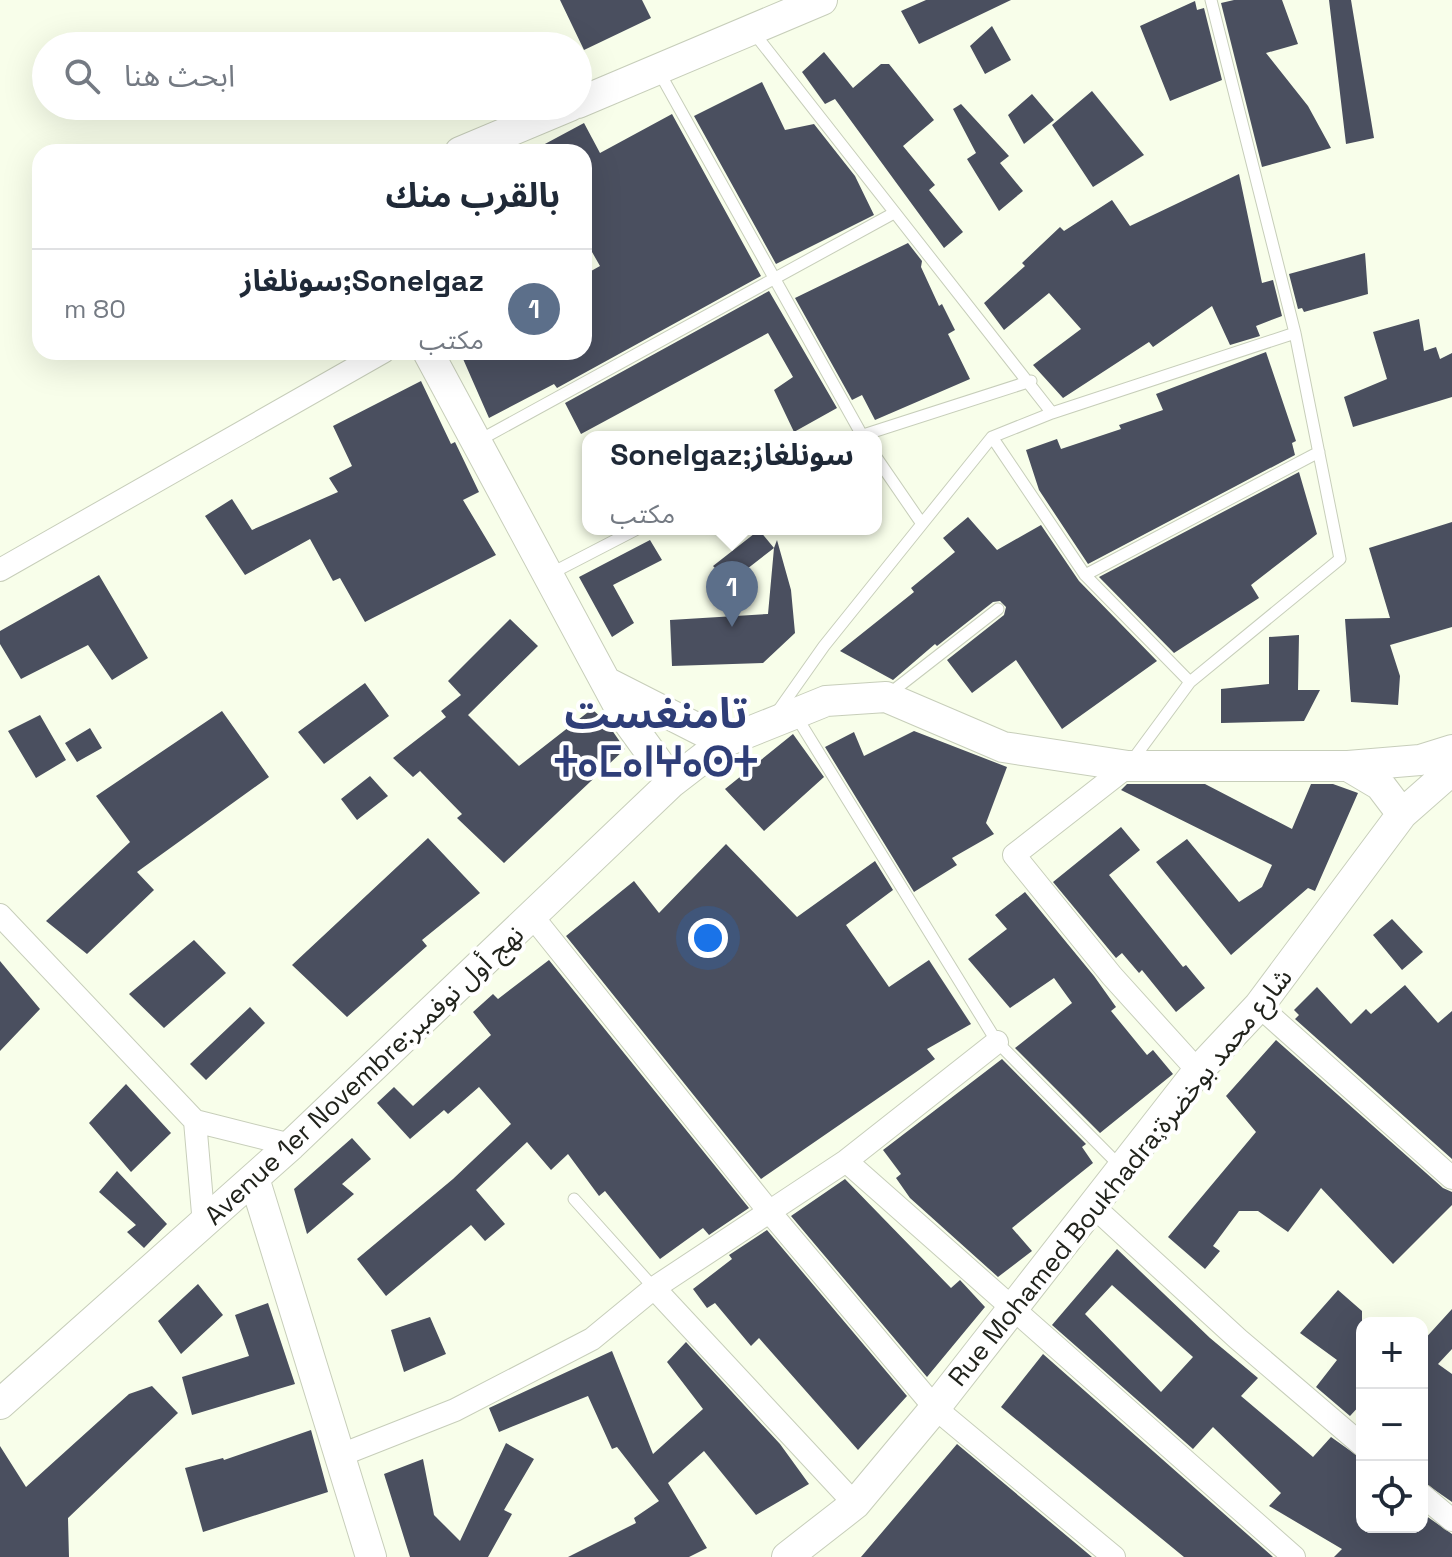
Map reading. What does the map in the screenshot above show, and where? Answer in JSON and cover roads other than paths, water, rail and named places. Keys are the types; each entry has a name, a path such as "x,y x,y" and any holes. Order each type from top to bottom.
{"street":[{"path":"592,97 822,0"},
{"path":"479,144 537,120"},
{"path":"0,570 369,360"},
{"path":"432,360 606,682 642,745 672,782"},
{"path":"606,682 724,742"},
{"path":"886,697 1003,747 1128,766 1348,766 1420,760 1452,750"},
{"name":"Avenue 1er Novembre;نهج أول نوفمبر","path":"0,1404 291,1145 672,782 724,742 826,701 886,697"},
{"path":"1128,766 1014,855 1112,976 1198,1071"},
{"path":"1348,766 1380,785 1402,814"},
{"name":"Rue Mohamed Boukhadra;شارع محمد بوخضرة","path":"787,1557 855,1504 935,1408 1198,1071 1259,1006 1402,814 1452,770"},
{"path":"0,915 195,1121 291,1145"},
{"path":"532,916 768,1210 935,1408 1114,1557"},
{"path":"1259,1006 1452,1178"},
{"path":"341,1455 455,1410 592,1339 654,1288 846,1161 997,1042"},
{"path":"195,1121 204,1225"},
{"path":"846,1161 1294,1557"},
{"path":"254,1178 371,1557"},
{"path":"1094,1207 1238,1339 1356,1440"},
{"path":"654,1288 855,1504"},
{"path":"1428,1500 1452,1520"}],"lane":[{"path":"1128,766 1190,682 1340,559 1295,333 1211,0"},
{"path":"752,29 894,213 1031,381 1052,413"},
{"path":"658,69 857,431"},
{"path":"478,441 894,213"},
{"path":"1121,1167 997,1042 781,719 824,646 992,437 1052,413 1295,333"},
{"path":"876,431 1031,381"},
{"path":"992,437 1085,575 1190,682"},
{"path":"1085,575 1319,452"},
{"path":"882,466 922,524"},
{"path":"550,574 625,535"},
{"path":"886,697 998,609"},
{"path":"574,1199 654,1288"}],"place":[{"name":"Sonelgaz;سونلغاز","path":"732,627"}],"district":[{"name":"تامنغست ⵜⴰⵎⴰⵏⵖⴰⵙⵜ","path":"656,737"}]}
